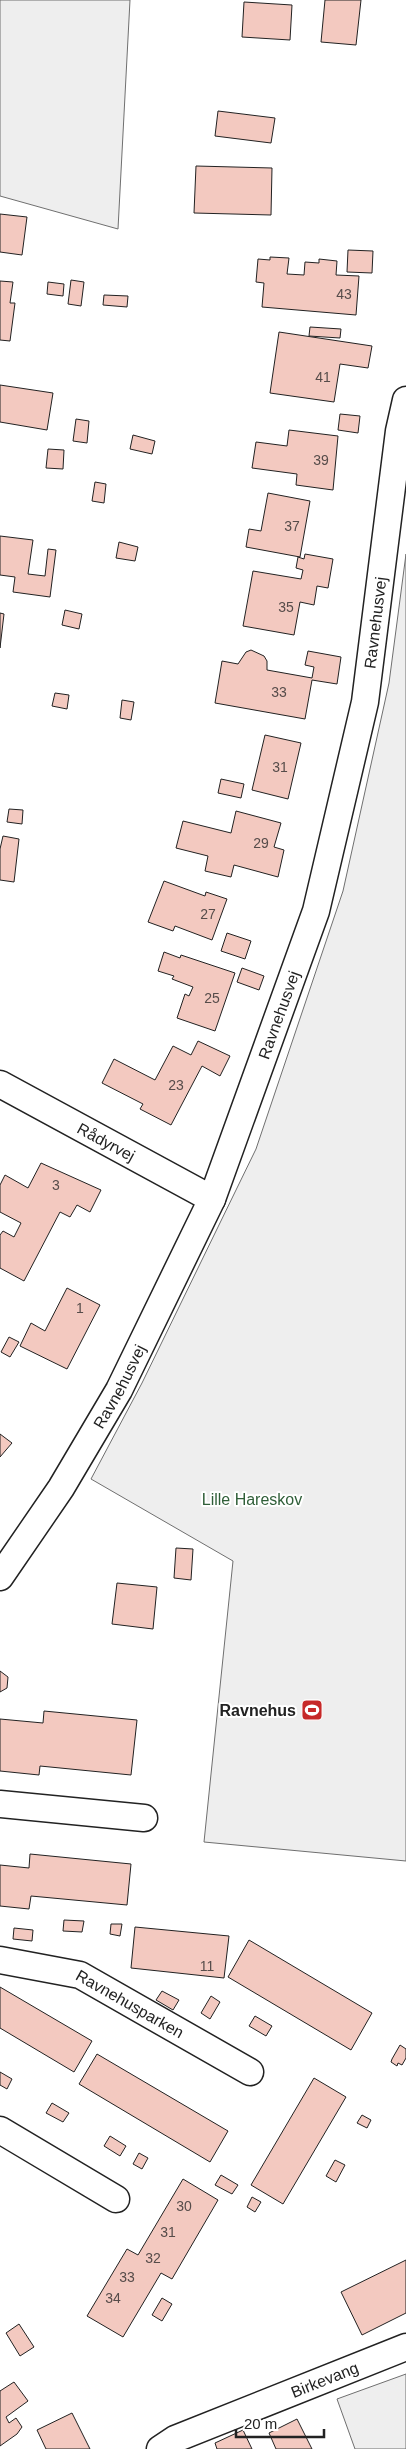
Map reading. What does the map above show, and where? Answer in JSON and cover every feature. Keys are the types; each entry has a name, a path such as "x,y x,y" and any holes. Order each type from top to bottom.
{"street":[{"name":"Ravnehusvej","path":"0,1577 61,1488 119,1390 212,1199 316,911 366,702 399,431 406,400"},
{"name":"Rådyrvej","path":"0,1084 212,1199"},
{"path":"0,1804 144,1818"},
{"name":"Ravnehusparken","path":"0,1960 80,1975 250,2072"},
{"path":"0,2130 116,2199"},
{"name":"Birkevang","path":"160,2449 175,2439 406,2347"}],"green space":[{"path":"0,0 130,0 118,229 0,196"},
{"name":"Lille Hareskov","path":"406,554 406,1861 204,1842 233,1561 91,1479 142,1383 256,1149 343,891 389,683"},
{"path":"406,2374 406,2449 355,2449 337,2399"}],"building":[{"path":"325,0 361,0 356,45 321,42"},
{"path":"244,2 292,5 290,40 242,37"},
{"path":"218,111 275,118 271,143 215,136"},
{"path":"196,166 272,168 271,215 194,213"},
{"path":"0,214 27,217 22,255 0,252"},
{"path":"348,250 373,251 372,273 347,272"},
{"path":"270,257 289,258 287,274 304,275 305,262 319,263 319,259 337,261 336,275 359,276 356,315 262,307 264,283 256,282 258,259 270,260"},
{"path":"71,280 84,282 81,306 68,304"},
{"path":"0,281 13,282 10,303 15,303 10,341 0,340"},
{"path":"48,282 64,284 63,296 47,294"},
{"path":"104,295 128,296 127,307 103,305"},
{"path":"310,327 341,329 340,338 309,336"},
{"path":"279,332 372,346 368,368 340,364 334,402 270,393"},
{"path":"0,385 53,393 47,430 0,422"},
{"path":"340,414 360,416 358,433 338,430"},
{"path":"76,419 89,421 87,443 73,441"},
{"path":"289,430 338,436 333,490 296,485 297,474 252,468 256,442 287,446"},
{"path":"133,435 155,441 152,454 130,449"},
{"path":"48,449 64,450 63,469 46,468"},
{"path":"95,482 106,484 104,503 92,501"},
{"path":"268,493 310,501 300,557 246,547 249,529 261,531"},
{"path":"0,536 33,540 28,574 45,576 48,549 56,550 50,597 13,592 15,577 0,575"},
{"path":"119,542 138,547 135,561 116,558"},
{"path":"305,554 333,559 328,588 317,586 314,605 300,602 294,635 243,626 253,571 301,579 303,570 296,568 298,557 304,559"},
{"path":"65,610 82,614 79,629 62,625"},
{"path":"0,613 4,614 0,648"},
{"path":"251,650 264,656 267,661 267,670 312,678 314,667 305,665 308,651 341,657 337,684 312,680 305,719 215,703 222,661 238,664 246,652"},
{"path":"55,693 69,695 67,709 52,706"},
{"path":"122,700 134,702 131,720 120,718"},
{"path":"265,735 301,743 288,799 252,790"},
{"path":"221,779 244,784 241,798 218,793"},
{"path":"9,809 23,810 22,824 7,822"},
{"path":"236,811 281,823 274,847 284,850 278,877 234,865 231,877 205,871 208,856 176,848 183,821 231,833"},
{"path":"3,836 19,839 14,882 0,880 0,849"},
{"path":"164,881 205,896 206,892 227,899 212,940 175,926 173,931 148,922"},
{"path":"227,933 251,941 245,959 221,951"},
{"path":"164,952 180,958 181,955 235,973 215,1031 177,1018 185,994 189,996 193,987 172,979 174,976 158,971"},
{"path":"242,968 264,976 259,990 237,982"},
{"path":"198,1041 230,1056 220,1076 202,1066 171,1125 140,1109 143,1104 102,1083 114,1059 155,1080 173,1046 191,1055"},
{"path":"41,1163 101,1190 90,1212 77,1205 70,1217 60,1212 24,1281 0,1268 0,1235 3,1231 14,1237 21,1223 0,1212 0,1185 5,1175 28,1188"},
{"path":"67,1288 100,1305 67,1369 20,1346 31,1323 45,1331"},
{"path":"9,1337 19,1342 10,1357 1,1352"},
{"path":"0,1434 12,1443 0,1457"},
{"path":"176,1548 193,1549 191,1580 174,1578"},
{"path":"117,1583 157,1587 153,1629 112,1624"},
{"path":"0,1671 8,1677 7,1688 0,1692"},
{"path":"44,1711 137,1720 131,1775 40,1766 39,1775 0,1771 0,1719 43,1723"},
{"path":"30,1854 131,1864 127,1905 31,1896 29,1909 0,1906 0,1865 29,1868"},
{"path":"64,1920 84,1921 82,1932 63,1931"},
{"path":"111,1924 122,1924 120,1936 110,1934"},
{"path":"135,1927 229,1936 224,1978 131,1968"},
{"path":"14,1928 33,1930 32,1941 13,1939"},
{"path":"249,1940 372,2013 351,2050 228,1977"},
{"path":"0,1987 92,2041 74,2072 0,2028"},
{"path":"162,1991 179,2000 173,2010 156,2000"},
{"path":"211,1996 220,2002 210,2019 201,2013"},
{"path":"255,2016 272,2026 266,2036 249,2026"},
{"path":"400,2045 406,2049 406,2058 402,2065 398,2063 397,2066 391,2062"},
{"path":"97,2054 228,2131 210,2162 79,2084"},
{"path":"0,2072 12,2079 7,2089 0,2085"},
{"path":"314,2078 346,2097 283,2204 251,2185"},
{"path":"52,2103 69,2113 63,2122 46,2113"},
{"path":"362,2115 371,2120 367,2128 357,2123"},
{"path":"110,2136 126,2146 120,2156 104,2146"},
{"path":"139,2153 148,2158 142,2169 133,2164"},
{"path":"335,2160 345,2165 336,2182 326,2176"},
{"path":"221,2175 238,2185 232,2194 215,2185"},
{"path":"183,2179 218,2200 172,2279 161,2273 123,2337 87,2316 127,2249 138,2255"},
{"path":"252,2197 261,2202 255,2212 247,2207"},
{"path":"406,2260 406,2313 362,2335 341,2292"},
{"path":"162,2298 172,2304 162,2321 152,2315"},
{"path":"19,2324 34,2347 20,2356 6,2333"},
{"path":"14,2382 28,2401 6,2417 9,2423 16,2418 22,2427 17,2434 0,2446 0,2391"},
{"path":"72,2413 90,2449 46,2449 37,2430"},
{"path":"297,2419 312,2449 276,2449 269,2433"},
{"path":"243,2430 252,2449 217,2449 215,2443"}],"place":[{"name":"Ravnehus","path":"312,1710"}]}
